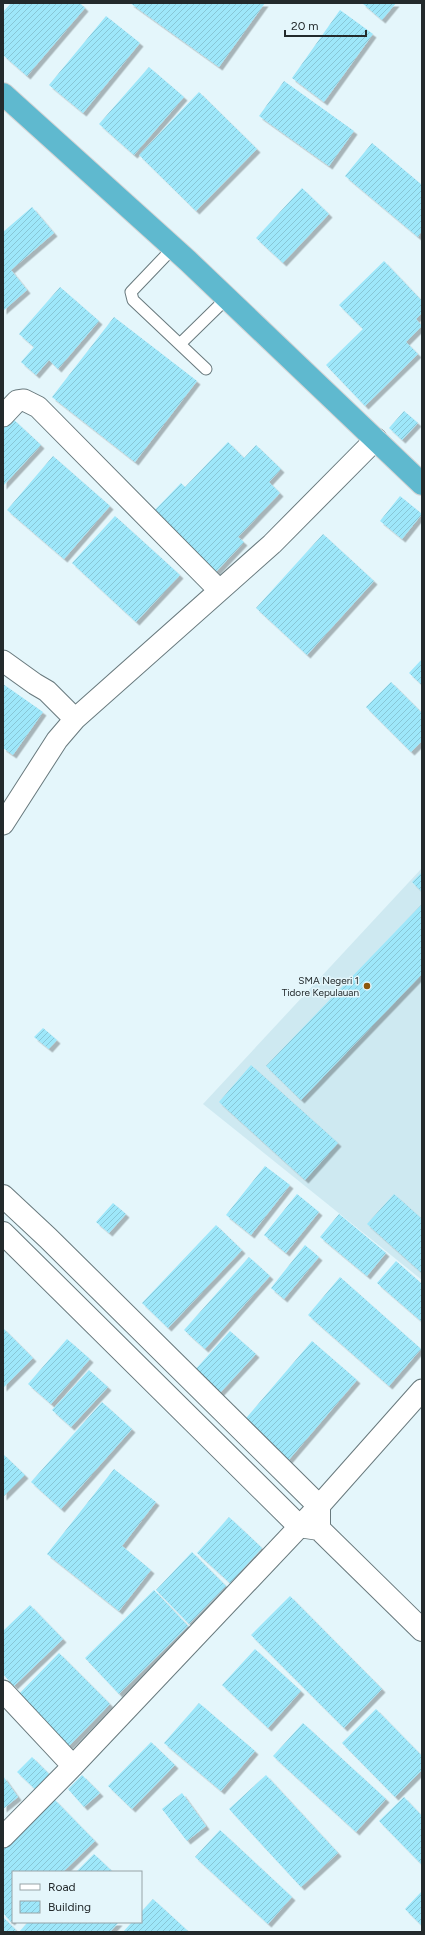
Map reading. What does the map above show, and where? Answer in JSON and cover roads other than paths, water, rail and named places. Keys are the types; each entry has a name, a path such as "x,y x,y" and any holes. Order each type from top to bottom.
{"highway":[{"path":"3,94 174,248 422,484"}],"street":[{"path":"3,416 17,401 24,400 38,407 219,590"},
{"path":"3,824 57,740 75,719 272,544 376,439"},
{"path":"3,660 47,691 75,719"},
{"path":"3,1196 48,1238 319,1506"},
{"path":"3,1233 309,1528 422,1630"},
{"path":"3,1836 309,1528 319,1506 422,1390"},
{"path":"3,1691 74,1766"}],"lane":[{"path":"174,248 131,292 133,300 206,369"},
{"path":"180,344 227,298"}],"place":[{"name":"SMA Negeri 1 Tidore Kepulauan","path":"367,986"}]}
